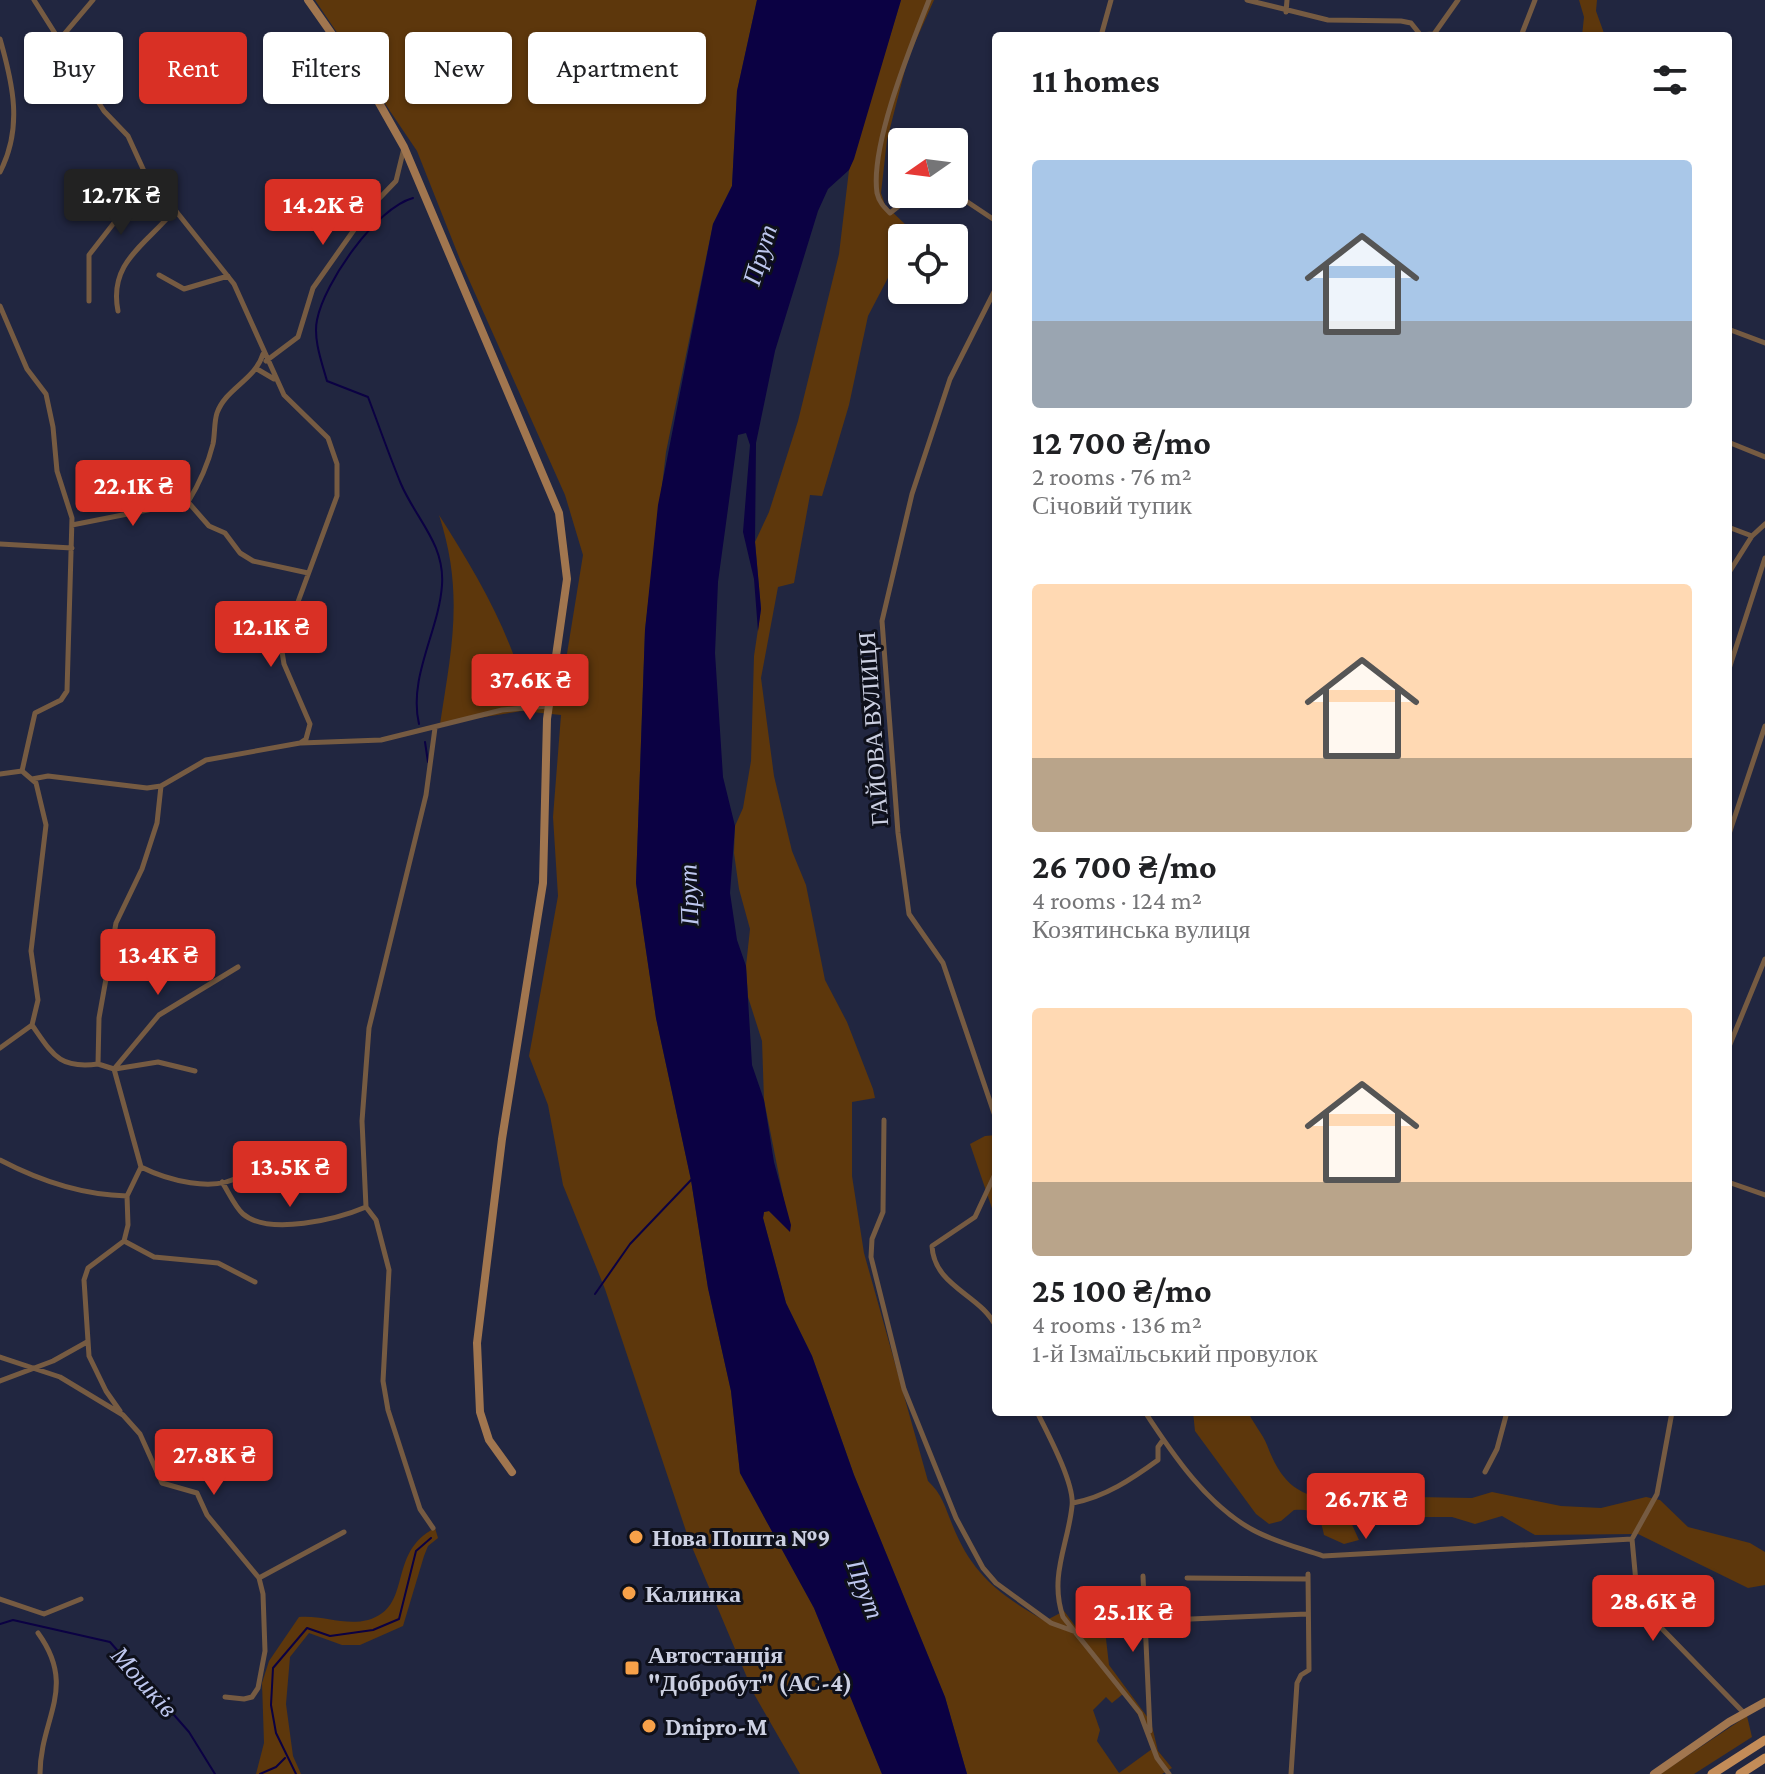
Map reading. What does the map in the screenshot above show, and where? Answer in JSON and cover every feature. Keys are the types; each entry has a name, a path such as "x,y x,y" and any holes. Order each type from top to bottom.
{"main road":[{"path":"1712,1774 1765,1740"},
{"path":"1740,1774 1765,1758"}],"street":[{"path":"34,0 55,32"},
{"path":"66,32 93,0"},
{"path":"308,0 374,94 404,147 559,513 567,579 548,706 543,883 502,1139 477,1343 480,1412 489,1440 512,1472"},
{"path":"896,208 890,213 880,202 877,183 897,83 929,0"},
{"path":"1102,32 1111,0"},
{"path":"1247,0 1328,20 1401,21 1411,23 1416,32"},
{"path":"1286,12 1287,0"},
{"path":"1435,32 1458,0"},
{"path":"1523,32 1535,0"},
{"path":"0,39 15,103 13,135 0,172"},
{"path":"100,104 128,136 144,171 228,276 246,305 274,380 284,395 328,438 337,464 337,496 295,610 279,633 284,664 310,724 306,739 300,743"},
{"path":"266,361 298,337 313,288 368,210 396,181 404,147"},
{"path":"89,301 89,255 117,219 144,171"},
{"path":"968,202 992,218"},
{"path":"118,311 115,291 119,272 175,209"},
{"path":"159,275 184,289 228,276"},
{"name":"ГАЙОВА ВУЛИЦЯ","path":"992,296 950,379 912,494 882,621 898,833 909,914 943,963 992,1107"},
{"path":"0,306 27,369 46,394 57,471 72,525 67,691 61,700 35,713 22,771"},
{"path":"1732,331 1765,343"},
{"path":"72,525 188,502 199,484 213,445 218,411 257,369 263,353"},
{"path":"257,369 274,380"},
{"path":"1732,444 1765,457"},
{"path":"188,502 209,526 225,533 240,553 253,561 308,573"},
{"path":"1732,568 1752,536 1765,524"},
{"path":"1732,528 1752,536"},
{"path":"0,544 72,548"},
{"path":"1732,660 1765,558"},
{"path":"32,779 48,776 147,788 161,786 206,760 300,743 381,740 502,710 548,706"},
{"path":"1732,825 1765,726"},
{"path":"433,1528 420,1509 388,1410 383,1381 389,1270 376,1220 366,1207 362,1121 369,1028 426,795 435,728"},
{"path":"0,774 22,771 32,779 39,793 46,838 31,951 38,1000 32,1025 0,1048"},
{"path":"98,1064 99,1018 116,923 142,869 157,823 161,786"},
{"path":"1732,1039 1765,959"},
{"path":"114,1069 159,1015 238,967"},
{"path":"32,1025 48,1048 65,1064 78,1067 98,1064 114,1069 158,1062 195,1071"},
{"path":"114,1069 141,1167 127,1196 124,1241 88,1268 84,1280 87,1342 97,1374 123,1415 140,1434 162,1483 197,1493 207,1515 259,1578 265,1651 258,1688 252,1697 225,1697"},
{"path":"884,1120 883,1212 872,1239 871,1257 904,1389 956,1518 983,1568 996,1583 1051,1623 1076,1632"},
{"path":"0,1160 80,1192 127,1196"},
{"path":"141,1167 167,1178 222,1182 240,1176"},
{"path":"992,1181 975,1217 942,1237 932,1251 950,1283 983,1310 992,1322"},
{"path":"222,1182 243,1214 269,1226 341,1218 366,1207"},
{"path":"1732,1183 1765,1195"},
{"path":"124,1241 154,1257 218,1263 255,1282"},
{"path":"0,1381 34,1369 87,1342"},
{"path":"0,1357 88,1391 123,1415"},
{"path":"1039,1416 1073,1503 1064,1537 1058,1602 1063,1617 1132,1701 1150,1732"},
{"path":"1148,1416 1203,1489 1239,1521 1282,1543 1323,1556 1632,1539"},
{"path":"1485,1472 1497,1449 1506,1416"},
{"path":"1671,1416 1657,1494 1632,1539 1638,1604 1744,1713"},
{"path":"1073,1503 1096,1499 1149,1467 1158,1460 1158,1447 1163,1440"},
{"path":"259,1578 344,1532"},
{"path":"1143,1576 1150,1732 1157,1758 1169,1774"},
{"path":"1187,1578 1308,1577 1309,1670 1301,1675 1297,1683 1291,1774"},
{"path":"0,1599 44,1614 81,1599"},
{"path":"1147,1626 1191,1619 1307,1614"},
{"path":"38,1633 48,1646 59,1692 43,1745 40,1774"},
{"path":"1654,1774 1765,1702"}],"shaded area":[{"path":"315,0 757,0 737,91 732,186 713,224 666,452 645,630 636,883 656,1018 731,1391 740,1473 814,1608 882,1774 800,1774 754,1694 689,1540 605,1289 563,1185 548,1105 529,1056 558,896 553,817 561,715 522,711 440,724 452,644 453,595 447,543 439,515 484,590 519,670 564,672 583,555 565,495 461,262 417,151 385,104 389,104 389,32 337,32"},
{"path":"901,0 934,0 908,58 888,128 881,193 885,205 905,224 888,224 888,278 868,316 849,405 822,496 810,495 794,583 778,587 761,678 774,776 792,851 806,885 825,980 847,1022 875,1098 852,1102 852,1176 864,1253 928,1481 943,1501 969,1557 989,1582 1045,1621 1064,1611 1076,1627 1105,1630 1109,1665 1151,1722 1158,1751 1172,1768 1162,1774 967,1774 945,1697 854,1475 812,1356 786,1303 763,1218 764,1212 769,1211 790,1231 764,1100 762,1041 748,997 746,966 750,929 739,889 734,853 735,826 743,808 751,761 754,656 761,609 755,542 769,512 798,421 839,254 849,170","holes":["1123,1694 1141,1719 1152,1749 1119,1773 1097,1741 1100,1730 1093,1710 1106,1697 1112,1703"]},
{"path":"1579,0 1597,0 1596,11 1604,32 1582,32 1584,17"},
{"path":"992,1135 992,1208 970,1144"},
{"path":"1193,1416 1250,1416 1285,1479 1313,1496 1340,1498 1359,1540 1344,1544 1324,1535 1321,1522 1307,1510 1294,1510 1281,1521 1269,1524 1256,1514 1195,1431"},
{"path":"1492,1492 1561,1506 1601,1508 1646,1497 1660,1500 1688,1527 1750,1543 1765,1552 1765,1585 1748,1588 1638,1534 1535,1535 1502,1516 1475,1524 1452,1517 1414,1517 1411,1506 1416,1497 1472,1498"},
{"path":"435,1528 438,1538 428,1546 424,1556 403,1626 360,1645 342,1645 309,1633 290,1657 286,1704 293,1756 301,1774 256,1774 264,1743 262,1683 269,1661 299,1617 359,1622 382,1613 391,1604 410,1551"},
{"path":"1747,1716 1752,1737 1694,1774 1660,1774"}],"water":[{"name":"Прут","path":"757,0 901,0 854,159 849,170 828,189 818,211 775,351 756,443 755,542 761,609 758,631 754,579 743,532 750,445 746,433 738,435 718,582 715,653 723,777 735,826 730,893 737,940 746,966 752,1065 764,1100 790,1232 769,1211 764,1212 763,1218 786,1303 812,1356 854,1475 945,1697 967,1774 882,1774 814,1608 740,1473 731,1391 656,1018 636,883 645,630 658,505 713,224 732,186 737,91"}],"waterway":[{"path":"413,198 383,216 354,249 322,305 316,335 327,381 368,397 401,484 439,557 442,570 440,602 421,671 417,706 419,724"},
{"path":"425,742 428,762"},
{"path":"595,1294 630,1244 692,1179"},
{"path":"296,1774 276,1733 271,1705 273,1668 307,1628 330,1636 373,1630 399,1619 416,1551 431,1538"},
{"name":"Мошків","path":"0,1624 13,1620 110,1642 189,1732 215,1774"},
{"name":"Мошків","path":"260,1774 276,1767 285,1758"}],"place":[{"name":"Нова Пошта №9","path":"636,1537"},
{"name":"Калинка","path":"629,1593"},
{"name":"Автостанція \"Добробут\" (АС-4)","path":"632,1668"},
{"name":"Dnipro-M","path":"649,1726"}]}
